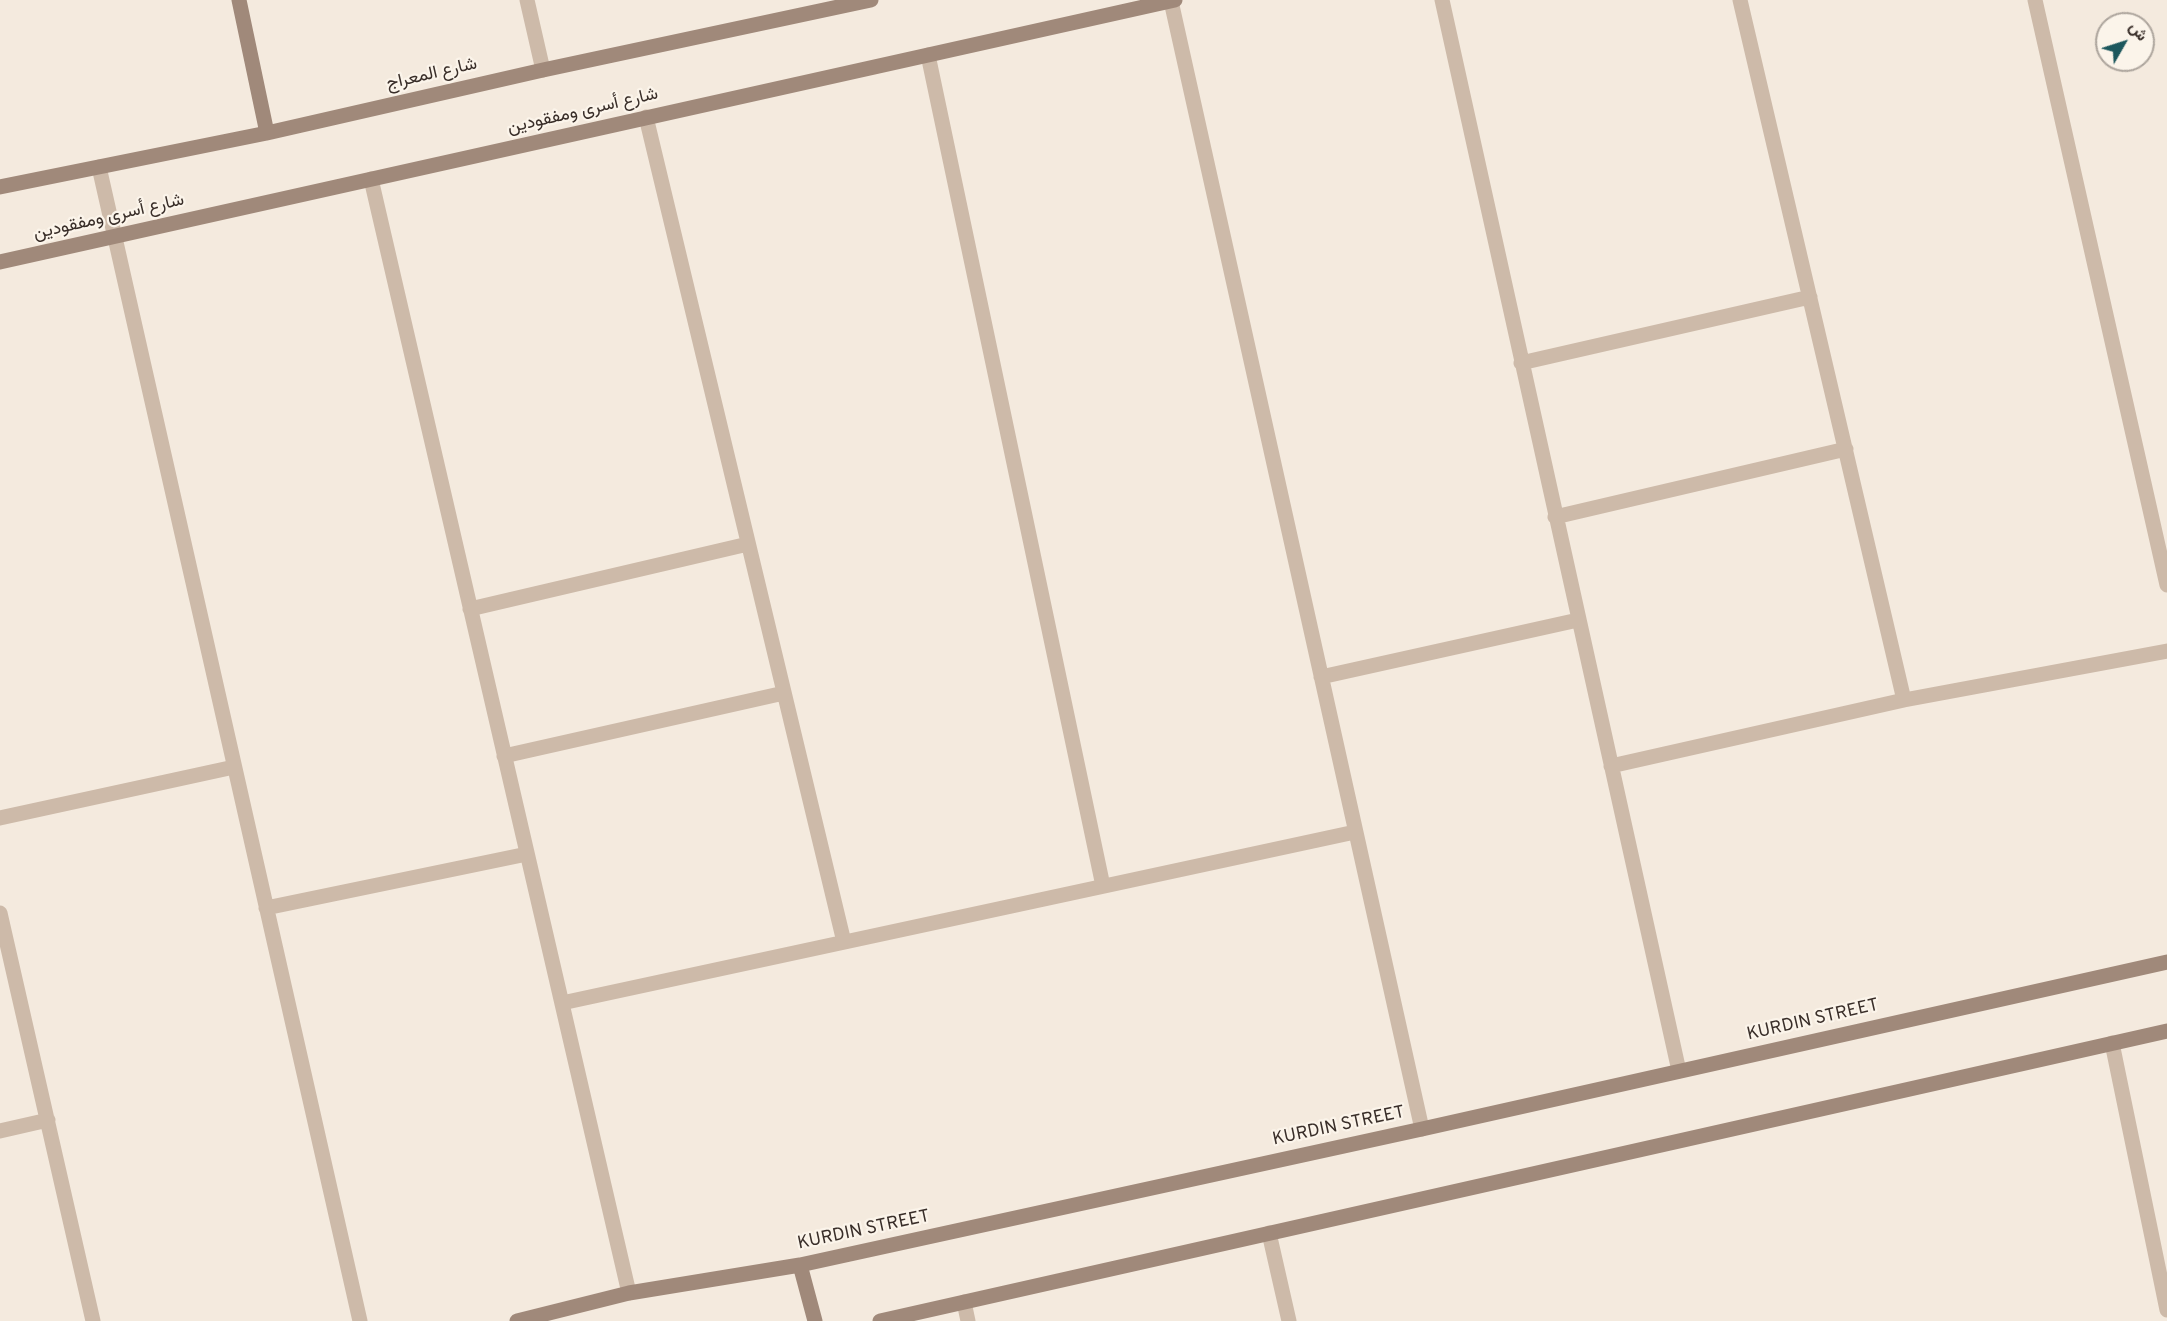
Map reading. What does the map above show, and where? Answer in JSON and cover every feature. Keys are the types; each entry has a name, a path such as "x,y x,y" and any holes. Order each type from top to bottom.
{"main road":[{"path":"239,0 267,133"},
{"name":"شارع المعراج","path":"0,187 267,133 543,70 871,0"},
{"name":"شارع أسرى ومفقودين","path":"0,262 1173,0"},
{"name":"KURDIN STREET","path":"517,1321 629,1293 800,1265 1422,1129 2167,962"},
{"path":"880,1321 2167,1030"},
{"path":"800,1265 816,1321"}],"street":[{"path":"527,0 543,70"},
{"path":"1173,0 1422,1129"},
{"path":"1442,0 1679,1071"},
{"path":"1740,0 1904,700"},
{"path":"2035,0 2167,585"},
{"path":"928,55 1103,886"},
{"path":"646,117 844,942"},
{"path":"99,167 360,1321"},
{"path":"371,179 629,1293"},
{"path":"1521,363 1810,297"},
{"path":"1555,517 1846,449"},
{"path":"470,609 748,544"},
{"path":"1321,677 1578,620"},
{"path":"1611,766 1904,700 2167,651"},
{"path":"504,756 784,693"},
{"path":"0,818 234,767"},
{"path":"562,1003 1355,831"},
{"path":"266,908 527,854"},
{"path":"0,912 93,1321"},
{"path":"2112,1043 2167,1310"},
{"path":"0,1131 48,1120"},
{"path":"1269,1233 1290,1321"},
{"path":"964,1302 968,1321"}]}
